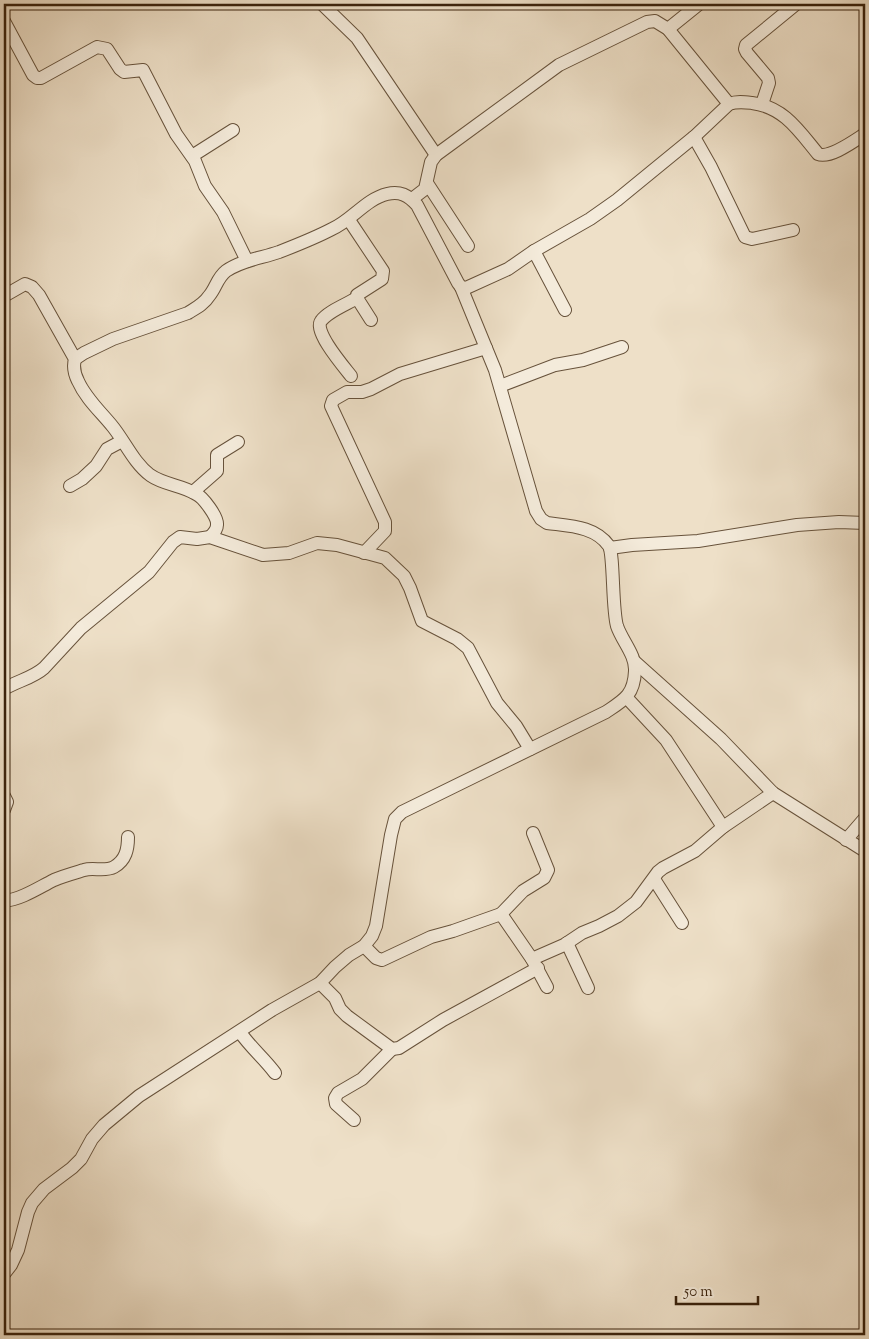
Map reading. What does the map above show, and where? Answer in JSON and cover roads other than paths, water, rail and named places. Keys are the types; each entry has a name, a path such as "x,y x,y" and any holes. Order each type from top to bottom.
{"street":[{"path":"322,4 357,38 436,155"},
{"path":"668,29 699,4"},
{"path":"762,104 769,83 768,78 747,54 746,45 796,4"},
{"path":"4,21 37,78 41,78 97,47 107,49 124,72 143,70 176,134 192,156 205,186 223,212 247,261"},
{"path":"412,199 425,189 431,162 436,155 559,65 646,22 655,22 668,29 729,104"},
{"path":"461,287 466,288 508,269 590,219 694,137 729,104 741,102 762,104 790,120 818,154 823,156 865,134"},
{"path":"192,156 233,130"},
{"path":"694,137 746,237 752,239 793,230"},
{"path":"427,184 468,246"},
{"path":"75,359 113,339 188,313 209,297 224,272 236,265 279,252 332,230 386,194 402,194 412,199 461,287 486,348 500,386 536,512 547,523 591,531 600,536 610,548 617,626 635,662 721,739 773,793 846,840 865,850"},
{"path":"349,220 382,271 383,276 382,280 319,322 323,339 351,376"},
{"path":"534,252 565,310"},
{"path":"4,296 25,284 32,287 39,295 75,359 74,369 77,380 122,441 150,475 201,497 216,520 217,525 216,532 210,537 203,539 180,537 176,539 149,572 81,628 44,668 4,689"},
{"path":"356,298 370,320"},
{"path":"500,386 555,365 583,360 622,347"},
{"path":"364,552 385,531 385,522 331,406 332,400 347,392 362,392 400,374 486,348"},
{"path":"70,486 82,479 96,466 107,449 122,441"},
{"path":"193,492 217,471 217,455 238,442"},
{"path":"610,548 698,541 798,526 839,522 865,523"},
{"path":"210,537 263,555 289,553 316,543 337,545 385,558 404,576 422,622 457,639 468,648 503,712 516,726 530,749"},
{"path":"4,1274 11,1265 18,1250 32,1203 44,1189 81,1159 92,1138 104,1125 140,1096 272,1010 320,983 349,955 364,946 372,936 376,926 391,835 395,819 402,812 606,712 630,693 633,684 635,662"},
{"path":"626,698 666,740 723,827"},
{"path":"320,983 335,998 340,1009 347,1016 392,1048 399,1048 582,933 599,926 626,910 636,902 663,868 695,851 723,827 773,793"},
{"path":"4,796 6,802 4,810"},
{"path":"846,840 865,818"},
{"path":"364,946 376,958 382,960 430,937 501,914 523,891 547,875 548,870 533,833"},
{"path":"4,901 22,896 57,879 87,869 100,870 112,868 124,857 128,848 128,837"},
{"path":"654,879 682,924"},
{"path":"501,914 535,964 547,987"},
{"path":"567,943 588,988"},
{"path":"240,1032 247,1044 263,1057 275,1073"},
{"path":"354,1120 336,1104 335,1098 338,1093 362,1079 392,1048"}]}
